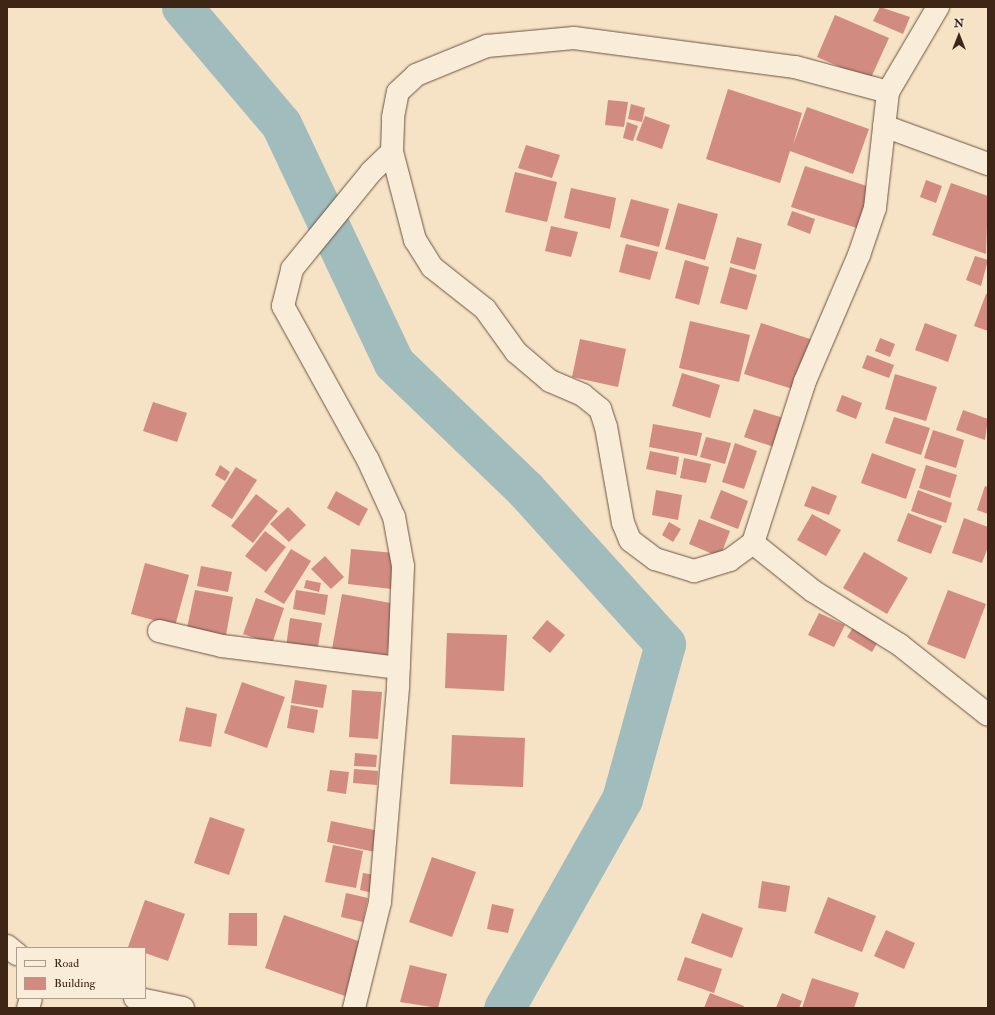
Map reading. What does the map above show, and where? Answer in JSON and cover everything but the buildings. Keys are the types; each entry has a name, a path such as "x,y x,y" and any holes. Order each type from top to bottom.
{"street":[{"path":"888,92 794,67 574,38 538,40 487,46 416,75 398,92 393,116 392,152 415,240 432,268 485,309 516,352 550,381 583,395 600,409 606,428 623,523 630,540 655,559 694,571 730,560 753,543 805,381 859,255 875,208 888,92 938,7"},
{"path":"884,126 988,164"},
{"path":"354,1008 380,902 399,668 403,566 394,516 368,460 283,306 292,269 371,172 392,152"},
{"path":"753,543 813,591 900,645 988,715"},
{"path":"159,631 222,646 399,668"},
{"path":"7,946 16,953"},
{"path":"140,999 183,1008"}],"waterway":[{"path":"182,7 281,124 394,363 525,489 665,644 622,799 504,1008"}]}
